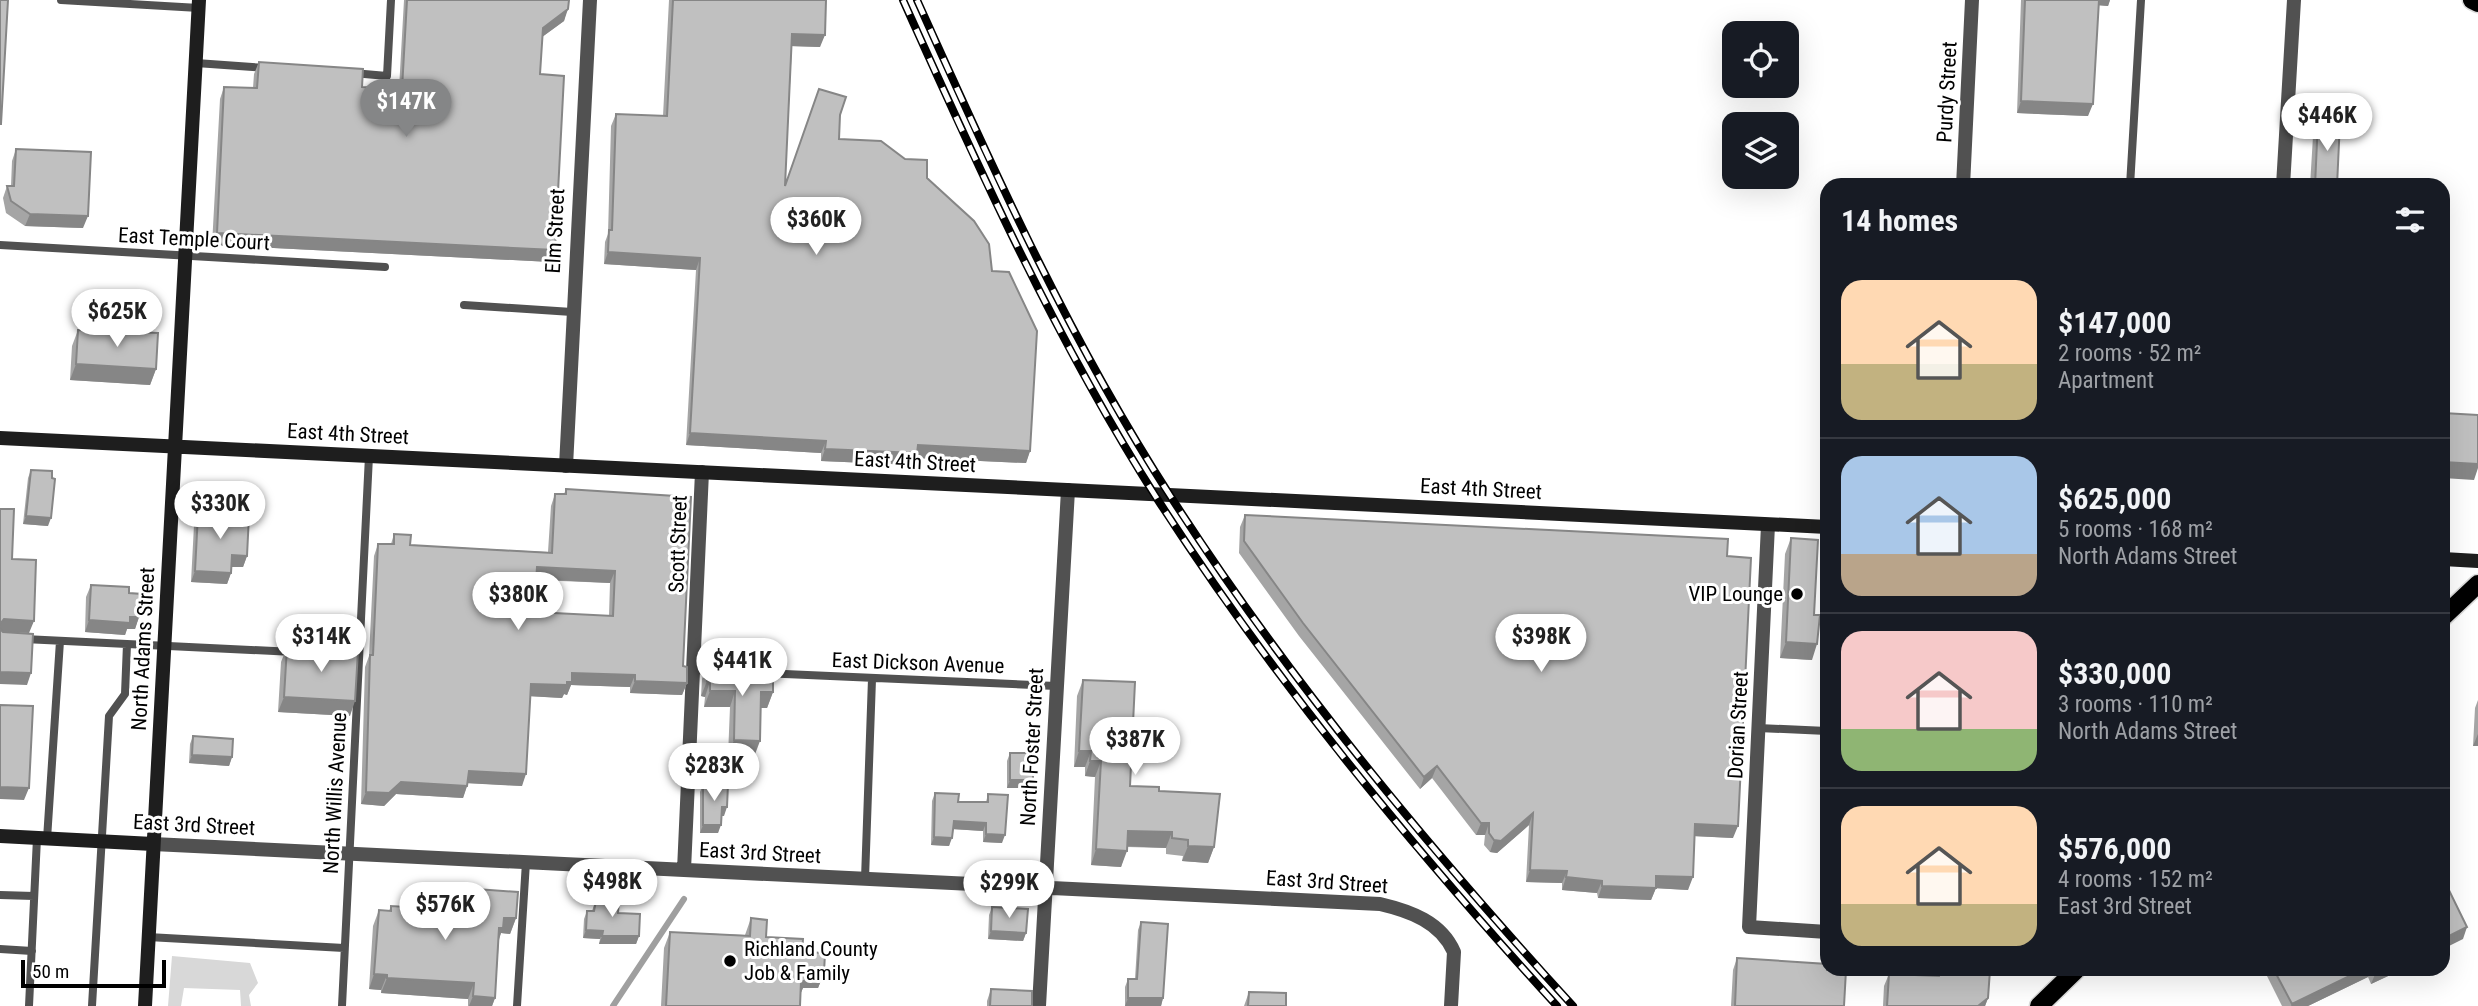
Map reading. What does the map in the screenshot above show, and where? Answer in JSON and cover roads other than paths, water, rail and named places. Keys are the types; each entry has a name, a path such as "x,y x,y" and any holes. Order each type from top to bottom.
{"main road":[{"path":"2472,0 2478,3"},
{"name":"North Adams Street","path":"145,1006 199,4"},
{"name":"East 4th Street","path":"0,438 1820,527"},
{"path":"2450,559 2478,561"},
{"path":"2450,610 2478,584"},
{"name":"East 3rd Street","path":"0,836 153,844"},
{"path":"2039,1006 2070,976"}],"street":[{"name":"Elm Street","path":"566,466 590,0"},
{"name":"Purdy Street","path":"1963,178 1972,0"},
{"path":"2283,178 2294,0"},
{"name":"Scott Street","path":"684,870 702,472"},
{"name":"North Foster Street","path":"1039,1006 1068,490"},
{"name":"Dorian Street","path":"1768,525 1749,927 1820,932"},
{"name":"East 3rd Street","path":"153,844 1380,904 1431,924 1442,934 1454,952 1451,1006"}],"lane":[{"path":"61,0 199,4"},
{"path":"346,73 387,76 391,0"},
{"path":"2130,178 2141,0"},
{"path":"196,63 278,68"},
{"name":"East Temple Court","path":"0,245 385,267"},
{"path":"464,305 572,312"},
{"name":"North Willis Avenue","path":"342,1006 369,456"},
{"path":"12,638 303,652"},
{"path":"29,1006 34,896 60,641"},
{"path":"93,1006 109,716 125,694 127,644"},
{"path":"344,654 358,655"},
{"name":"East Dickson Avenue","path":"694,670 1056,686"},
{"path":"865,879 872,679"},
{"path":"1758,728 1820,731"},
{"path":"517,1006 526,862"},
{"path":"0,895 34,896"},
{"path":"148,937 344,948"},
{"path":"0,949 32,951"}],"waterway":[{"path":"613,1006 684,899"}],"railway":[{"path":"903,0 1020,253 1085,377 1156,497 1247,631 1346,760 1449,885 1557,1006"},
{"path":"917,0 1004,190 1066,316 1134,438 1171,497 1263,631 1361,760 1465,885 1573,1006"}],"place":[{"name":"VIP Lounge","path":"1797,594"},
{"name":"Richland County Job & Family","path":"730,961"}]}
